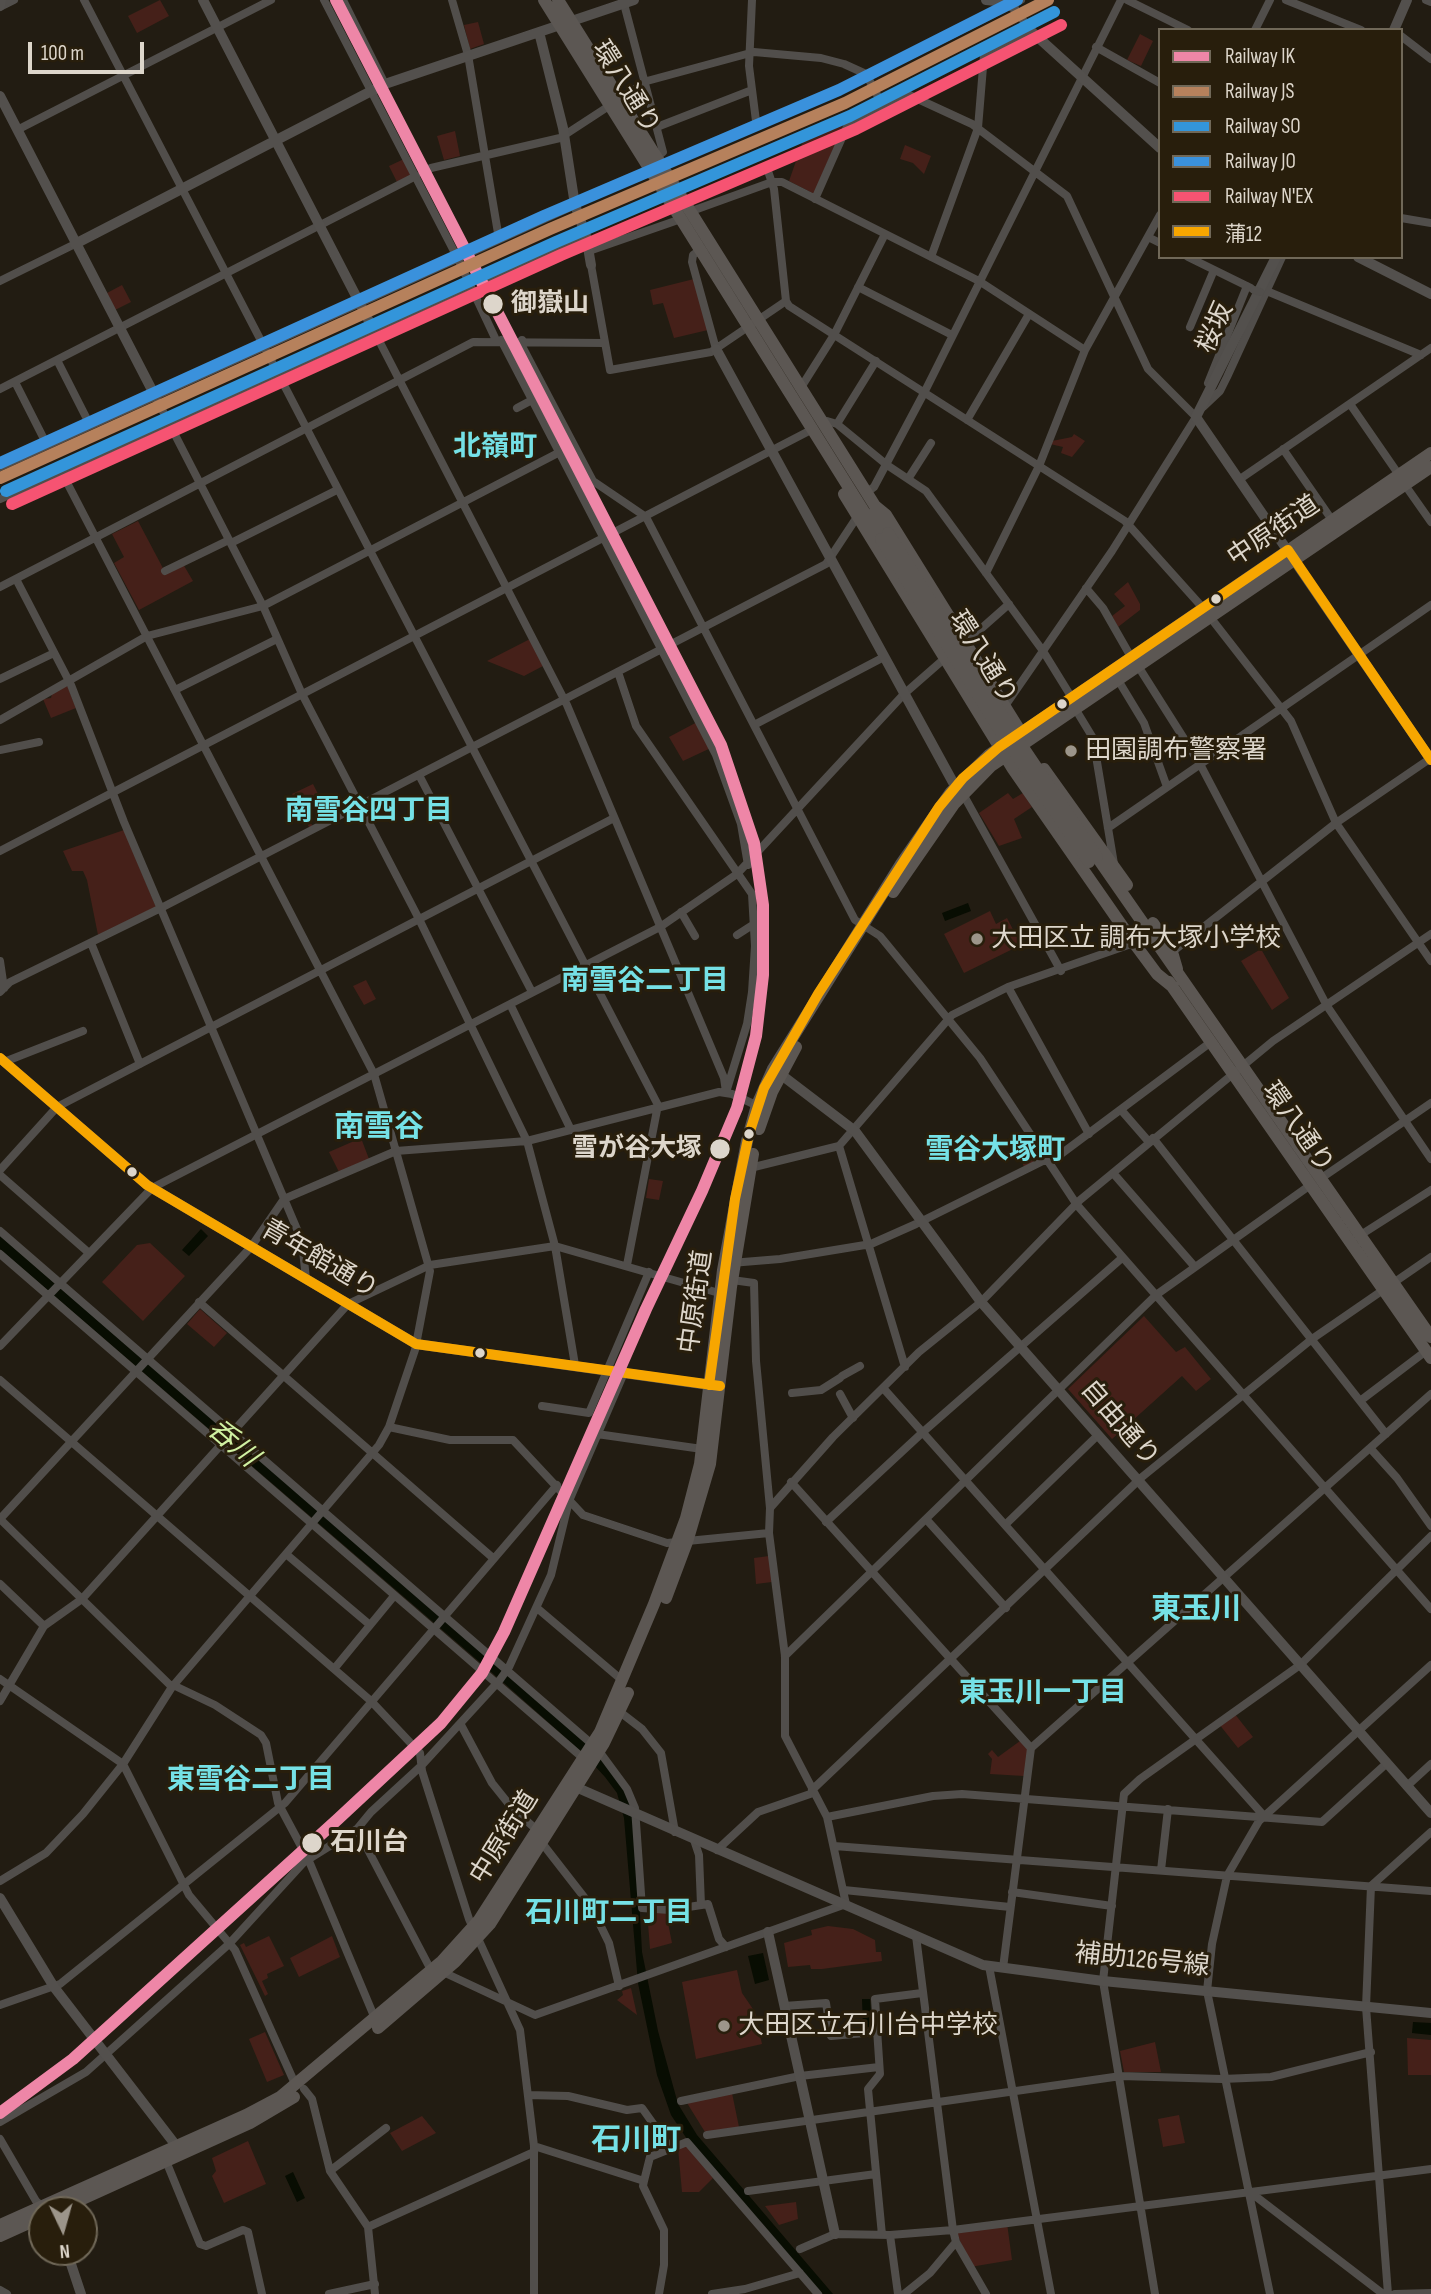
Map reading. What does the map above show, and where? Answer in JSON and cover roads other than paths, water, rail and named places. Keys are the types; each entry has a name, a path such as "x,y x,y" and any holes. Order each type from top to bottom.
{"main road":[{"name":"環八通り","path":"544,0 565,23 816,427 875,506 885,536"},
{"name":"環八通り","path":"558,0 565,23"},
{"name":"環八通り","path":"614,102 656,158 658,172"},
{"name":"環八通り","path":"685,216 700,250 800,389 826,456 885,536 1001,732 1093,860 1176,983 1232,1073 1359,1236 1387,1287 1431,1337"},
{"name":"中原街道","path":"591,1754 682,1542 702,1449 732,1280 730,1263 747,1141 761,1107 867,926 959,790 1002,752 1402,480 1431,453"},
{"path":"826,456 857,517 1002,752 1157,974 1176,983"},
{"name":"中原街道","path":"1291,555 1332,520 1402,480 1431,467"},
{"path":"875,506 886,515 1024,738 1172,952 1176,983"},
{"name":"中原街道","path":"1074,704 1118,680 1135,662"},
{"path":"1047,814 1067,801"},
{"name":"環八通り","path":"1176,983 1243,1065 1315,1182 1429,1354"},
{"name":"中原街道","path":"77,2196 180,2150 300,2087 437,1971 475,1934 620,1713 710,1464 719,1293 730,1263 761,1107"},
{"name":"中原街道","path":"89,2196 166,2161 180,2150"},
{"name":"中原街道","path":"0,2225 28,2216"},
{"name":"中原街道","path":"0,2236 28,2220"}],"street":[{"path":"0,7 1,0"},
{"path":"0,7 14,0"},
{"path":"84,0 412,637 658,1105 626,1265"},
{"path":"203,0 565,700 724,1078 726,1092"},
{"path":"17,130 271,0"},
{"path":"324,0 416,176 468,285 532,400 716,755 741,824 748,865"},
{"path":"343,0 386,83"},
{"path":"452,0 468,55 487,155 499,239"},
{"path":"752,0 749,52 756,121"},
{"path":"986,0 1012,3 1030,30 1158,146"},
{"path":"866,493 874,487 887,465 1121,0"},
{"path":"1128,0 1184,28"},
{"path":"1256,28 1270,0"},
{"path":"1286,0 1356,28"},
{"path":"1395,28 1407,0"},
{"path":"1426,0 1431,2"},
{"path":"1,278 75,244 386,83 627,1 663,152 656,158"},
{"path":"869,79 1012,3"},
{"path":"931,257 978,128 984,55 1030,30"},
{"path":"539,32 564,135 576,206 589,251 610,370 688,358 716,349 786,301"},
{"path":"1403,38 1431,59"},
{"path":"1096,47 1158,82"},
{"path":"431,168 564,135 647,81 749,52 821,58 844,64 869,79 883,107"},
{"path":"657,127 752,90"},
{"path":"815,199 849,122 907,94 978,128 1068,196 1148,369 1199,413 1240,479 1431,759 1336,823 1172,952"},
{"path":"0,96 263,606 302,694 419,919 527,1141 555,1246 575,1366"},
{"path":"767,169 772,182 786,301 789,306 1129,524 1207,613 1291,720 1336,823 1431,961"},
{"path":"0,389 416,176"},
{"path":"589,251 772,182 782,183 979,281 1085,350"},
{"path":"0,467 576,206"},
{"path":"1403,218 1431,223"},
{"path":"986,573 1039,466 1085,350 1158,219"},
{"path":"487,280 585,234"},
{"path":"800,389 834,334 885,234"},
{"path":"1148,237 1158,242"},
{"path":"700,250 693,254 692,262 716,349 904,694 1061,971"},
{"path":"1192,259 1258,290 1421,355"},
{"name":"桜坂","path":"1199,413 1275,259"},
{"path":"1199,413 1204,395 1258,290 1281,259"},
{"path":"1362,259 1431,294"},
{"path":"1190,327 1214,270"},
{"path":"0,499 468,285"},
{"path":"858,287 952,335"},
{"path":"1005,706 1129,524 1199,413 1220,391 1258,290"},
{"path":"967,420 1029,314"},
{"path":"0,587 473,342 522,340 605,343"},
{"path":"522,340 522,346 593,481 646,517 852,914 867,926 983,1062 1077,1205 1431,1609"},
{"path":"1240,479 1431,348"},
{"path":"57,360 90,425"},
{"path":"837,425 876,361"},
{"path":"15,382 47,445"},
{"path":"517,408 532,400"},
{"path":"1350,404 1431,522"},
{"path":"0,851 827,421 837,425 887,465 926,491 1043,651 1093,738 1115,868"},
{"path":"908,479 931,443"},
{"path":"1283,449 1332,520"},
{"path":"0,720 147,636 263,606 558,453"},
{"path":"0,1881 46,1853 83,1815 123,1764 173,1686 373,1453 389,1427 416,1344 429,1265 374,1074 61,471"},
{"path":"165,571 337,490"},
{"path":"0,961 2,990 618,673 831,560 857,517"},
{"path":"16,579 68,680 112,791 302,1241 306,1279"},
{"path":"1086,588 1103,608 1200,764 1327,1006 1431,1159"},
{"path":"965,642 1009,604"},
{"path":"1108,828 1431,606"},
{"path":"175,690 277,639"},
{"path":"0,679 54,653"},
{"path":"754,725 884,657"},
{"path":"0,1346 152,1188 660,927 737,874 904,694 944,659"},
{"path":"618,673 636,726 752,894 754,924 749,1013 726,1092"},
{"path":"1118,680 1144,723 1167,787"},
{"path":"0,750 39,743"},
{"path":"419,775 533,992"},
{"path":"1,1165 57,1107 614,818"},
{"path":"681,912 695,936"},
{"path":"737,935 754,924"},
{"path":"770,1508 791,1482 919,1352 981,1302 1077,1205 1151,1140 1232,1073 1431,934"},
{"path":"92,943 118,1017 139,1064"},
{"path":"750,1168 839,1146 855,1131 948,1018 1008,987 1061,971 1134,943"},
{"path":"1008,987 1089,1134"},
{"path":"510,1004 571,1130"},
{"path":"2,1060 83,1031"},
{"path":"730,1263 871,1244 1048,1160 1122,1111 1211,1042"},
{"name":"青年館通り","path":"2,1060 152,1188 416,1344 714,1385"},
{"name":"自由通り","path":"781,1074 855,1131 981,1302 1431,1813"},
{"path":"377,2023 309,1861 281,1807 261,1735 215,1705 173,1686 0,1519 251,1247 284,1199 396,1151 527,1141 658,1105 726,1092 761,1107"},
{"path":"785,1656 1156,1296 1431,1103"},
{"path":"1122,1111 1151,1140 1234,1239 1386,1434"},
{"path":"839,1146 871,1244 905,1367"},
{"path":"1113,1173 1195,1267"},
{"path":"0,1175 89,1253"},
{"path":"1359,1236 1431,1190"},
{"path":"0,1231 146,1361 443,1617 502,1677 591,1754"},
{"path":"0,1701 44,1626 82,1599 348,1304 429,1265 555,1246 719,1293"},
{"path":"0,1254 314,1522 394,1597 502,1677 591,1754 627,1789 636,1815 642,1908 669,1910 708,1904 719,1939 726,1947"},
{"path":"826,1522 923,1432 1122,1258"},
{"path":"717,1850 758,1812 812,1791 1138,1481 1312,1339 1431,1258"},
{"path":"542,1406 589,1413 649,1272"},
{"path":"358,1829 437,1971 535,2015 846,1904 827,1817 785,1736 785,1656 769,1533 770,1508 755,1361 754,1283 732,1280"},
{"path":"199,1303 493,1558"},
{"path":"1360,1401 1429,1354"},
{"path":"792,1393 821,1390 860,1366"},
{"path":"0,2122 68,2086 227,1942 304,1862 358,1829 371,1812 461,1725 502,1677 537,1608 557,1558 569,1501 624,1373"},
{"path":"0,1380 371,1701 420,1753 421,1766 475,1934 520,2030 534,2149 534,2294"},
{"path":"884,1389 1264,1816"},
{"path":"840,1394 853,1418"},
{"path":"1003,1968 1031,1748 1431,1395"},
{"path":"389,1427 450,1440 513,1440 583,1515 667,1544 769,1533"},
{"path":"597,1434 702,1449"},
{"path":"1005,1525 1098,1435"},
{"path":"1370,1448 1397,1478 1431,1526"},
{"path":"791,1482 1031,1748"},
{"path":"0,2005 54,1987 281,1807 557,1485"},
{"path":"926,1519 1006,1608"},
{"path":"1155,2294 1103,1980 1124,1794 1130,1786 1300,1665 1395,1568 1431,1536"},
{"path":"286,1554 370,1625"},
{"path":"0,1584 44,1626"},
{"path":"334,1669 394,1597"},
{"path":"537,1608 623,1681"},
{"path":"1270,2294 1207,1991 1212,1944 1227,1876 1264,1816 1431,1665"},
{"path":"0,1679 123,1764 185,1885 202,1913 235,1950 300,2087 312,2099 330,2171 368,2227 375,2294"},
{"path":"620,1713 642,1729 661,1753 675,1832"},
{"path":"461,1725 492,1783 539,1836 591,1906 609,1942 619,1986"},
{"path":"827,1817 933,1796 968,1794 1322,1822 1387,1763"},
{"path":"1406,1786 1431,1764"},
{"name":"補助126号線","path":"572,1786 989,1966 1431,2013"},
{"path":"1161,1870 1168,1810"},
{"path":"1386,2294 1366,2007 1371,1886 1431,1832"},
{"path":"694,1840 699,1855 701,1905"},
{"path":"834,1846 1431,1891"},
{"path":"844,1889 1010,1907"},
{"path":"1012,1892 1112,1906"},
{"path":"0,1899 54,1987 180,2150"},
{"path":"768,1932 835,2234"},
{"path":"916,1936 953,2230 956,2242 986,2294"},
{"path":"989,1966 1051,2294"},
{"path":"898,2294 876,2174 870,2114 868,2089 880,2074 874,1999 922,1993"},
{"path":"784,2006 826,2003 831,2036 877,2032"},
{"path":"707,2135 870,2114 1121,2076 1226,2079 1271,2077 1371,2052"},
{"path":"681,2101 800,2076 879,2067"},
{"path":"528,2095 568,2096 627,2110 642,2108 672,2150"},
{"path":"330,2171 386,2128"},
{"path":"0,2139 33,2196"},
{"path":"671,2294 659,2294 664,2264 664,2230 643,2186 650,2157 687,2143 818,2294"},
{"path":"368,2227 534,2149 644,2181"},
{"path":"166,2161 199,2243 206,2246 243,2230 248,2232 262,2294"},
{"path":"800,2249 835,2234 886,2235 953,2230 1142,2208 1431,2169"},
{"path":"748,2191 876,2174"},
{"path":"1250,2192 1386,2294"},
{"path":"904,2294 930,2273 956,2242"},
{"path":"71,2266 80,2294"},
{"path":"712,2294 746,2291 800,2273"},
{"path":"329,2294 376,2284"},
{"path":"0,2290 6,2294"},
{"path":"1395,2294 1431,2292"}],"water":[{"path":"968,903 971,911 945,921 942,913"},
{"path":"201,1229 208,1236 189,1256 182,1250"},
{"name":"呑川","path":"0,1236 582,1739 606,1763 626,1793 635,1822 642,1952 658,2031 678,2104 697,2135 833,2294 823,2294 801,2270 697,2154 671,2115 657,2075 638,1983 624,1818 617,1793 605,1777 583,1753 504,1683 0,1249"},
{"path":"763,1953 769,1980 755,1984 748,1956"},
{"path":"862,1999 870,1999 872,2027 863,2027"},
{"path":"1413,2022 1431,2023 1431,2035 1412,2033"},
{"path":"293,2172 305,2198 297,2202 285,2176"}],"rail line":[{"name":"IK","path":"0,2113 73,2059 338,1819 441,1723 482,1673 504,1632 646,1309 702,1191 737,1108 756,1036 763,975 763,905 754,843 721,745 336,0"},
{"name":"JO","path":"0,463 544,216 839,90 1017,0"},
{"name":"JS","path":"0,478 550,229 845,103 1048,0"},
{"name":"SO","path":"6,491 556,242 850,116 1054,12"},
{"name":"N'EX","path":"12,504 561,255 856,129 1061,25"}],"place":[{"name":"御嶽山","path":"493,304"},
{"name":"田園調布警察署","path":"1071,751"},
{"name":"大田区立 調布大塚小学校","path":"977,939"},
{"name":"雪が谷大塚","path":"720,1149"},
{"name":"石川台","path":"312,1843"},
{"name":"大田区立石川台中学校","path":"724,2026"}],"district":[{"name":"北嶺町","path":"495,448"},
{"name":"南雪谷四丁目","path":"369,812"},
{"name":"南雪谷二丁目","path":"645,982"},
{"name":"南雪谷","path":"379,1128"},
{"name":"雪谷大塚町","path":"995,1151"},
{"name":"東玉川","path":"1196,1610"},
{"name":"東玉川一丁目","path":"1043,1694"},
{"name":"東雪谷二丁目","path":"251,1781"},
{"name":"石川町二丁目","path":"609,1914"},
{"name":"石川町","path":"636,2141"}]}
